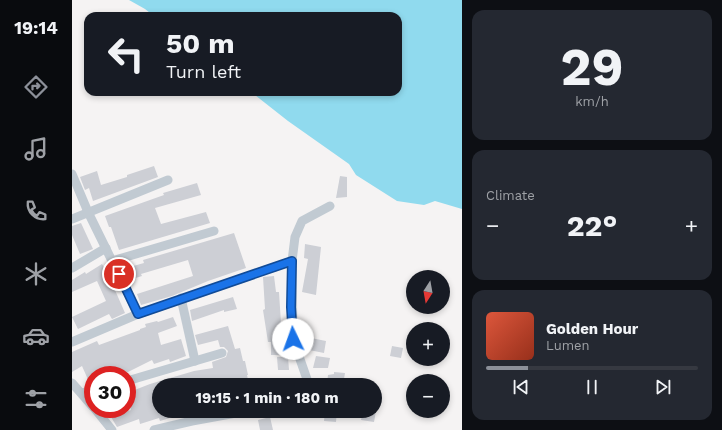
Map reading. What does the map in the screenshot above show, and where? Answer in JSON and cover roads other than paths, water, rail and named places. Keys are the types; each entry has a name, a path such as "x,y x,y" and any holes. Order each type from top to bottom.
{"street":[{"path":"72,174 88,212 138,314"},
{"path":"72,219 168,180"},
{"path":"307,378 293,339 291,307 292,261 295,237 302,222 330,206"},
{"path":"112,261 214,231"},
{"path":"72,268 106,248"},
{"path":"72,342 138,314 181,298 292,261"},
{"path":"181,298 195,361"},
{"path":"136,378 222,353"},
{"path":"76,389 84,397"},
{"path":"102,418 112,430"},
{"path":"154,430 208,418"}],"water":[{"path":"129,0 462,0 462,209 435,201 424,205 397,201 356,175 349,164 288,121 256,96 402,96 402,12 149,12"}]}
